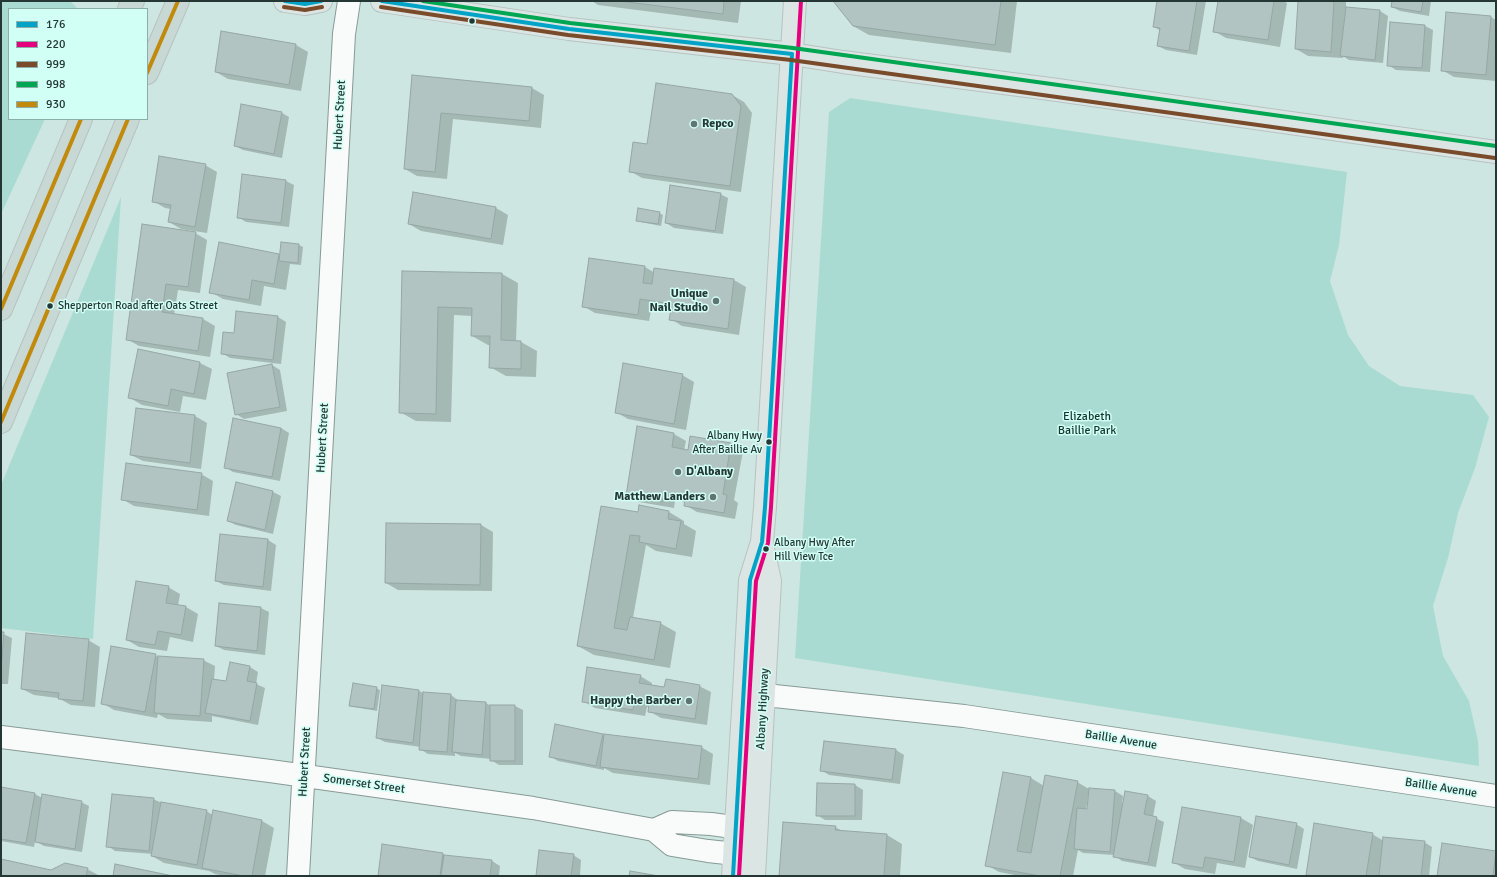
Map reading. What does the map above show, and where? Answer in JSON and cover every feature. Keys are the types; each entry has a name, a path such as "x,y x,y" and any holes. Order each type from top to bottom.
{"highway":[{"path":"148,71 178,1"},
{"path":"1,310 81,120"},
{"path":"1,422 128,120"}],"main road":[{"path":"285,1 305,4 321,1"},
{"path":"382,1 569,29 792,54 1496,152"},
{"name":"Albany Highway","path":"733,876 748,862 746,828 754,694 750,580 762,542 766,491 795,1"}],"street":[{"name":"Hubert Street","path":"298,876 344,34 349,1"},
{"name":"Baillie Avenue","path":"754,694 964,716 1496,796"},
{"name":"Somerset Street","path":"1,738 304,776 533,808 654,830 672,845 748,862"},
{"path":"654,830 672,822 746,828"}],"green space":[{"path":"1,1 70,1 77,8 8,8 8,120 45,120 1,214"},
{"name":"Elizabeth Baillie Park","path":"850,98 1347,172 1339,245 1330,281 1348,335 1369,366 1400,386 1473,395 1489,417 1475,468 1458,513 1448,558 1433,606 1443,656 1469,701 1478,741 1479,766 795,658 829,112"},
{"path":"121,197 93,639 1,628 1,485"}],"building":[{"path":"619,1 724,1 723,14"},
{"path":"833,1 1001,1 995,45 853,26"},
{"path":"1157,1 1197,1 1189,51 1157,46 1160,28 1153,27"},
{"path":"1218,1 1274,1 1268,40 1213,32"},
{"path":"1298,1 1334,1 1331,52 1295,49"},
{"path":"1392,1 1423,1 1421,12 1391,7"},
{"path":"1346,7 1380,10 1375,60 1340,56"},
{"path":"1446,12 1491,16 1486,75 1441,71"},
{"path":"1390,22 1425,25 1422,68 1387,66"},
{"path":"221,31 296,44 289,85 215,72"},
{"path":"412,75 532,87 529,121 441,113 435,172 404,169"},
{"name":"Repco","path":"656,83 732,94 741,106 730,186 629,172 633,142 647,144"},
{"path":"241,104 282,112 274,154 234,146"},
{"path":"159,156 206,164 195,227 168,222 171,205 152,202"},
{"path":"242,174 286,180 281,223 237,218"},
{"path":"670,185 721,193 715,231 665,223"},
{"path":"413,192 496,207 491,239 408,224"},
{"path":"638,208 660,212 658,224 636,221"},
{"path":"142,224 196,232 188,287 166,284 162,312 203,318 198,351 126,340"},
{"path":"219,242 279,254 274,284 252,280 249,300 209,293"},
{"path":"281,242 299,244 298,263 279,261"},
{"path":"589,258 645,266 643,283 652,284 654,268 734,279 728,329 669,320 672,304 640,299 638,315 582,307"},
{"path":"402,271 502,273 501,340 521,341 521,369 489,368 490,336 471,336 472,308 438,307 436,414 399,413"},
{"path":"236,311 278,316 273,360 221,354 223,332 234,333"},
{"path":"138,349 200,362 194,394 171,389 168,406 128,398"},
{"path":"623,363 683,374 674,424 615,413"},
{"path":"272,364 280,407 235,415 227,373"},
{"path":"136,408 195,415 190,463 130,455"},
{"path":"233,418 281,428 272,477 224,468"},
{"name":"D'Albany","path":"637,426 674,433 672,447 688,450 690,436 731,443 723,494 727,495 724,513 684,506 685,498 664,494 662,502 626,496"},
{"path":"126,463 202,473 197,510 121,500"},
{"path":"236,482 273,491 265,530 227,521"},
{"path":"639,505 669,511 668,519 681,521 676,549 639,542 640,536 630,535 614,628 627,630 630,617 661,622 654,660 577,646 601,506 638,512"},
{"path":"386,523 481,524 480,585 385,583"},
{"path":"220,534 268,539 263,587 215,581"},
{"path":"136,581 169,586 166,603 186,606 181,635 158,631 155,645 126,640"},
{"path":"219,603 261,607 257,651 215,646"},
{"path":"1,632 4,632 1,670"},
{"path":"26,633 89,639 83,701 58,699 59,693 21,689"},
{"path":"111,646 156,654 145,712 101,704"},
{"path":"158,656 204,659 200,716 154,713"},
{"path":"230,662 250,666 247,681 257,683 250,721 205,713 212,679 226,681"},
{"path":"587,667 641,675 639,683 664,687 666,679 700,685 695,719 648,712 649,703 635,700 633,710 582,702"},
{"path":"353,683 377,687 374,709 349,706"},
{"path":"382,685 419,690 413,743 376,738"},
{"path":"423,692 451,694 447,752 419,750"},
{"path":"456,700 486,702 482,755 452,752"},
{"path":"490,705 515,705 515,761 490,761"},
{"path":"555,724 603,734 596,766 549,757"},
{"path":"604,734 702,746 698,779 600,767"},
{"path":"824,741 896,749 892,780 820,771"},
{"path":"1003,772 1031,777 1017,851 1031,853 1045,775 1078,781 1060,876 1040,876 985,866"},
{"path":"817,783 855,784 855,816 816,816"},
{"path":"1,787 35,793 26,843 1,839"},
{"path":"1089,788 1115,790 1110,852 1074,849 1077,808 1087,809"},
{"path":"1125,791 1148,795 1144,814 1157,817 1148,863 1113,857"},
{"path":"42,794 82,801 75,849 35,842"},
{"path":"112,794 154,798 149,851 106,847"},
{"path":"161,802 207,810 197,865 151,856"},
{"path":"1182,807 1241,817 1234,862 1205,857 1203,868 1172,863"},
{"path":"213,810 262,820 252,876 244,876 202,868"},
{"path":"1256,816 1297,823 1289,865 1249,857"},
{"path":"783,822 836,826 835,830 887,834 884,876 779,876"},
{"path":"1314,823 1373,833 1366,876 1306,875"},
{"path":"1383,837 1425,841 1421,876 1379,876"},
{"path":"1442,843 1496,851 1493,876 1437,876"},
{"path":"382,844 443,853 440,876 378,876"},
{"path":"539,850 574,854 571,876 536,876"},
{"path":"444,855 492,860 490,876 441,876"},
{"path":"1,859 51,870 65,863 88,868 86,876 1,876"},
{"path":"115,864 173,876 113,876"},
{"path":"630,871 659,876 629,876"}],"transit line":[{"name":"930","path":"148,71 178,1"},
{"name":"176","path":"285,1 305,4 321,1"},
{"name":"176","path":"382,1 569,29 792,54"},
{"name":"998","path":"423,1 570,23 793,48 1496,146"},
{"name":"220","path":"739,876 756,581 768,543 771,507 801,1"},
{"name":"999","path":"284,7 305,10 322,7"},
{"name":"999","path":"381,7 568,35 791,60 1495,158"},
{"name":"176","path":"733,876 750,580 762,542 765,507 792,54"},
{"name":"930","path":"1,309 81,120"},
{"name":"930","path":"1,422 128,120"}],"place":[{"name":"Repco","path":"694,124"},
{"name":"Unique Nail Studio","path":"716,301"},
{"name":"Shepperton Road after Oats Street","path":"50,306"},
{"name":"Albany Hwy After Baillie Av","path":"769,442"},
{"name":"D'Albany","path":"678,472"},
{"name":"Matthew Landers","path":"713,497"},
{"name":"Albany Hwy After Hill View Tce","path":"766,549"},
{"name":"Happy the Barber","path":"689,701"}]}
